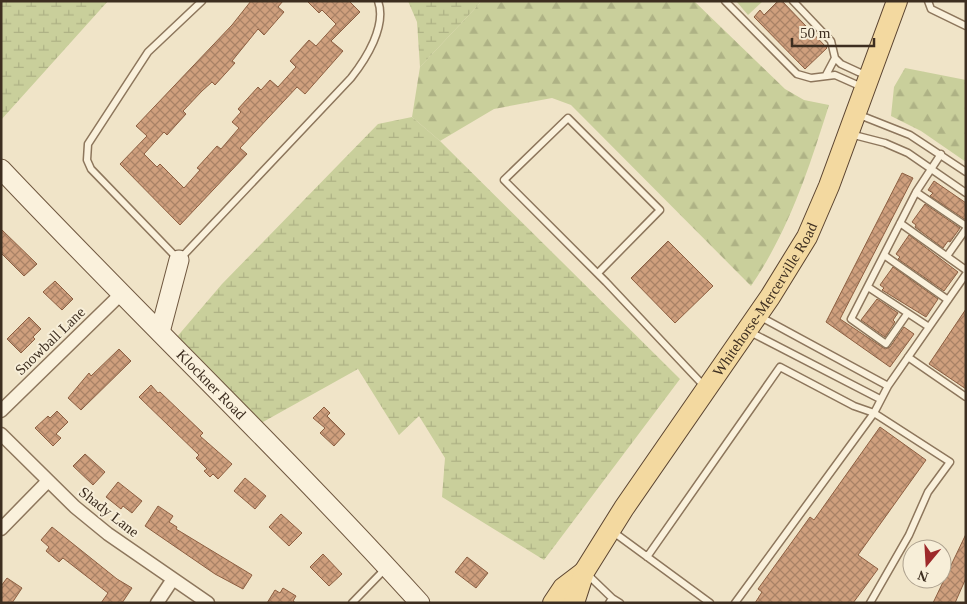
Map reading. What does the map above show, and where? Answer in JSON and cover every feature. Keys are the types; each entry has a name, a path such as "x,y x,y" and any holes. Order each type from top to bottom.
{"main road":[{"name":"Whitehorse-Mercerville Road","path":"574,603 584,572 753,323 808,237 849,134 866,82 897,1"},
{"name":"Klockner Road","path":"1,169 121,294 338,513 420,603"},
{"path":"160,332 179,260"},
{"name":"Whitehorse-Mercerville Road","path":"553,603 563,588 584,572"}],"street":[{"name":"Snowball Lane","path":"1,411 121,294"},
{"name":"Shady Lane","path":"1,434 48,481 108,534 208,603"},
{"path":"1,529 48,481"},
{"path":"157,603 173,579"}],"lane":[{"path":"202,1 148,52 88,144 86,152 91,169 179,260 351,78 369,51 376,32 380,14 378,1"},
{"path":"725,1 797,74 810,78 826,74 866,82"},
{"path":"793,1 831,40 835,58 866,82"},
{"path":"928,1 931,9 966,26"},
{"path":"826,74 835,58"},
{"path":"856,113 910,135 966,172"},
{"path":"598,273 660,210 568,118 504,180 598,273 707,389"},
{"path":"849,134 885,143 908,153 966,193"},
{"path":"907,314 886,344 851,319 916,192 941,154"},
{"path":"916,192 966,227 947,256"},
{"path":"900,223 966,270"},
{"path":"884,255 948,300"},
{"path":"735,603 874,413 888,386 966,274"},
{"path":"868,286 929,327"},
{"path":"753,323 888,386"},
{"path":"753,323 880,399"},
{"path":"908,358 966,397"},
{"path":"647,557 780,367 854,406 874,413 950,462 928,492 909,534 870,603"},
{"path":"611,530 710,603"},
{"path":"352,603 387,567"},
{"path":"584,572 611,600 620,603"}],"green space":[{"path":"1,1 108,1 1,120"},
{"path":"408,1 482,1 420,67 417,22"},
{"path":"482,1 694,1 785,89 804,100 829,105 797,198 777,243 751,286 571,105 552,98 494,109 440,141 412,117 420,67"},
{"path":"736,1 763,1 748,15"},
{"path":"905,68 966,80 966,162 921,131 891,116 894,87"},
{"path":"412,117 440,141 680,379 544,560 442,497 445,458 419,416 399,435 358,369 252,428 170,345 222,284 378,124"}],"building":[{"path":"251,1 283,1 278,7 284,12 264,35 258,29 232,61 235,63 215,85 212,82 202,91 183,111 186,114 167,135 164,132 144,154 157,167 160,164 184,188 200,170 197,168 217,146 221,149 239,128 232,122 241,112 238,109 258,87 261,90 270,80 278,87 296,67 290,61 309,40 316,46 336,24 322,10 319,13 307,1 349,1 360,12 331,41 343,51 305,94 297,87 240,148 247,154 180,225 120,164 147,136 136,126 232,25"},
{"path":"778,1 782,1 827,48 805,69 754,17 760,10 764,15"},
{"path":"902,173 913,178 840,319 885,349 890,347 904,327 914,334 890,367 826,322"},
{"path":"934,181 966,203 966,220 930,196 933,193 928,190"},
{"path":"925,204 960,228 943,248 915,227 916,225 912,222"},
{"path":"1,229 37,264 24,276 1,253"},
{"path":"909,235 958,272 944,291 898,259 900,257 896,254"},
{"path":"668,241 713,286 675,323 631,278"},
{"path":"893,267 938,299 926,317 882,290 884,288 880,285"},
{"path":"55,281 73,299 62,310 43,292"},
{"path":"877,299 898,313 893,320 895,322 885,337 861,320"},
{"path":"966,309 966,389 929,364"},
{"path":"29,317 41,329 33,337 35,339 21,353 7,339"},
{"path":"119,349 131,361 81,410 68,398 89,373 91,376"},
{"path":"151,385 203,433 200,436 232,464 218,479 213,474 210,477 204,471 207,469 196,458 199,455 139,397"},
{"path":"324,407 330,413 327,416 345,434 334,446 320,433 325,428 313,418"},
{"path":"57,411 68,422 56,434 61,438 53,446 35,428 48,416 50,418"},
{"path":"880,427 926,460 858,555 878,569 853,603 755,603 762,592 758,589 810,517 814,520"},
{"path":"85,454 105,472 93,485 73,466"},
{"path":"245,478 266,496 255,509 234,491"},
{"path":"118,482 142,501 132,513 123,506 121,509 106,497"},
{"path":"158,506 173,516 169,522 177,527 176,529 252,575 243,589 215,574 145,526"},
{"path":"281,514 302,533 289,546 269,527"},
{"path":"52,527 117,579 132,588 122,603 101,603 108,593 63,558 59,562 46,551 49,547 41,540"},
{"path":"966,534 966,578 955,603 933,603 940,589 952,589 952,563"},
{"path":"323,554 342,574 329,586 310,567"},
{"path":"467,557 488,573 476,588 455,572"},
{"path":"7,578 22,588 12,603 1,603 1,586"},
{"path":"283,588 296,596 293,601 296,603 267,603 275,590 280,593"}]}
